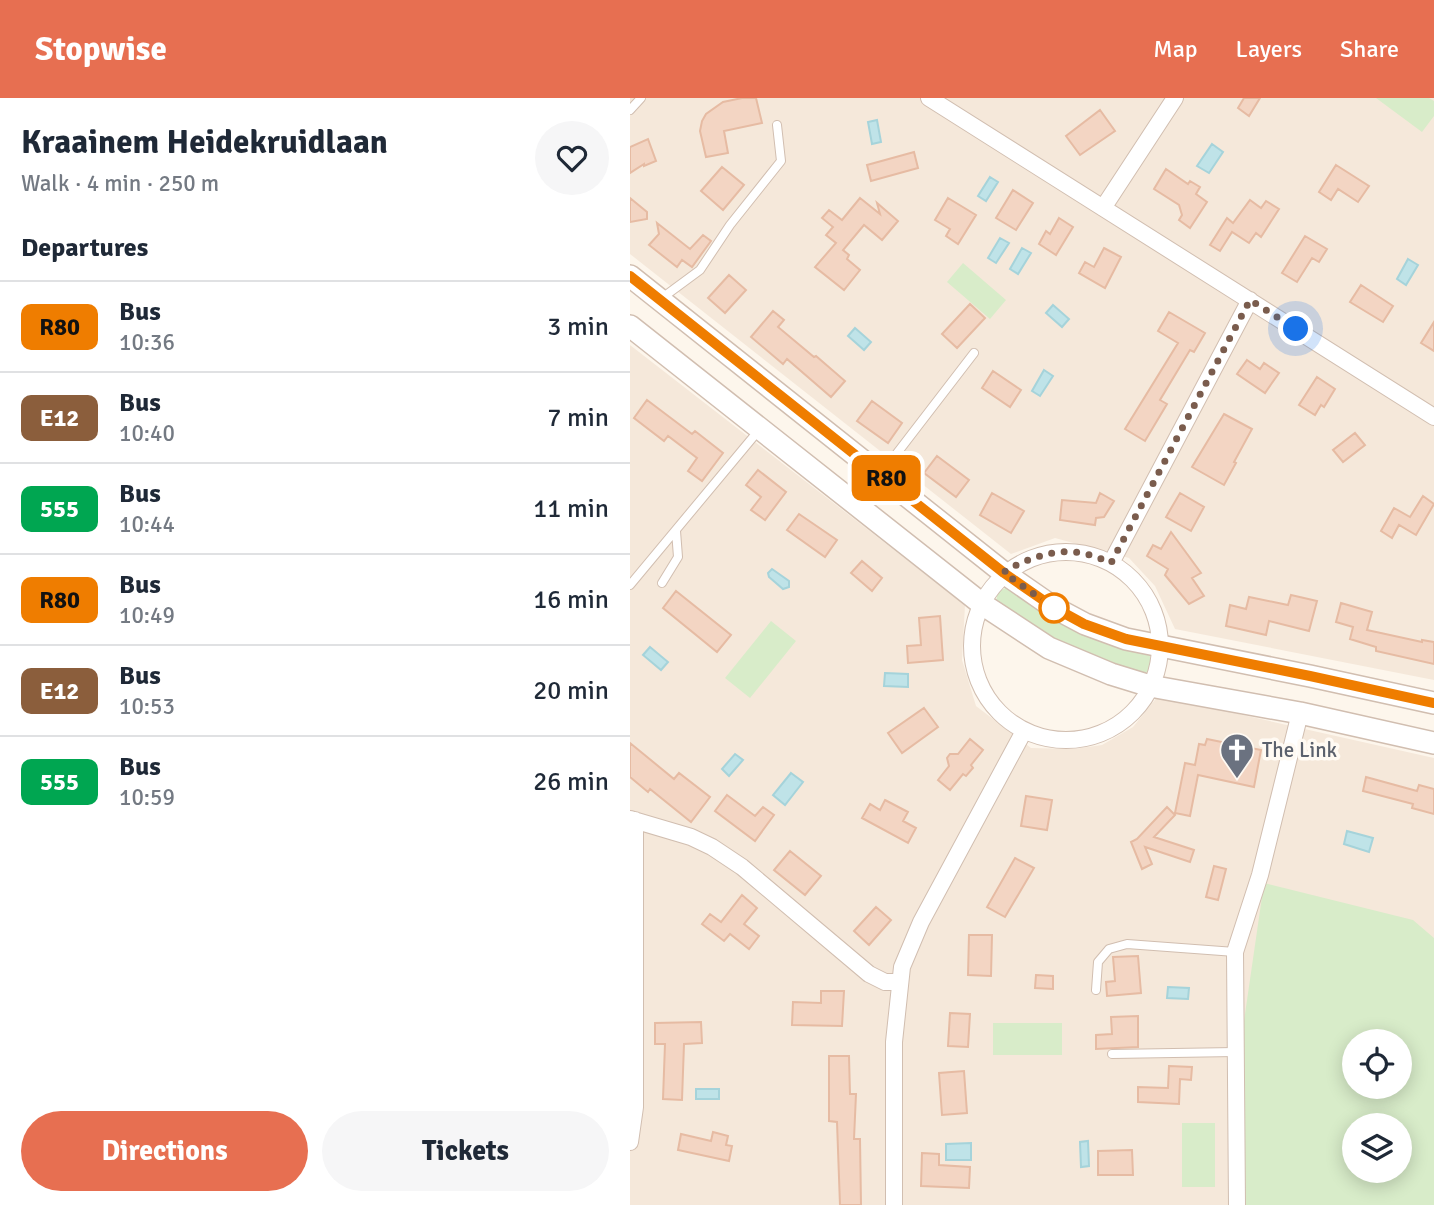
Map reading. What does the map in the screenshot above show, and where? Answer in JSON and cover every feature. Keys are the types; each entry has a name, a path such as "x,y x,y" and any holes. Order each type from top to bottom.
{"street":[{"path":"929,98 1434,417"},
{"path":"1103,208 1172,99"},
{"path":"630,276 1004,573 1053,607 1084,624 1126,639 1160,647 1434,703"},
{"path":"1111,563 1250,300"},
{"path":"630,326 982,604 1049,649 1099,670 1150,686 1300,713 1434,743"},
{"path":"1059,551 1079,552 1111,563 1122,569 1142,589 1154,611 1160,647 1158,664 1150,686 1134,713 1108,732 1085,739 1055,740 1024,731 1009,722 987,698 975,672 971,649 973,628 982,604 1006,570 1036,555 1059,551"},
{"path":"1237,1205 1235,952 1259,875 1310,676"},
{"path":"894,1205 894,1042 899,982 907,953 921,922 1024,731"},
{"path":"630,1142 635,1107 633,820 691,837 712,847 742,867 869,974 885,982 899,982"}],"lane":[{"path":"630,110 641,98"},
{"path":"660,300 700,270 730,225 781,161 777,125"},
{"path":"881,474 974,353"},
{"path":"630,585 760,430"},
{"path":"662,583 678,556 676,531"},
{"path":"1096,990 1098,962 1109,949 1127,944 1235,952"},
{"path":"1112,1054 1235,1052"}],"shaded area":[{"path":"630,98 1434,98 1434,680 1175,629 1155,586 1129,558 1055,538 1011,554 630,254"},
{"path":"630,345 965,605 962,660 976,706 1031,748 1074,749 1102,745 1133,727 1158,696 1434,758 1434,1205 630,1205"}],"green space":[{"path":"1376,98 1429,98 1434,101 1434,116 1422,132"},
{"path":"963,263 1006,300 990,319 947,282"},
{"path":"1007,587 1150,654 1151,667 1145,674 1099,666 995,605 998,592"},
{"path":"771,621 796,641 750,698 725,678"},
{"path":"1264,883 1413,920 1434,938 1434,1205 1243,1205 1244,1021"},
{"path":"993,1023 1062,1023 1062,1055 993,1055"},
{"path":"1182,1123 1215,1123 1215,1187 1182,1187"}],"water":[{"path":"877,120 881,142 872,144 868,122"},
{"path":"1212,144 1223,152 1209,173 1197,166"},
{"path":"990,177 998,182 986,201 978,196"},
{"path":"1000,238 1009,243 996,263 988,258"},
{"path":"1022,248 1031,253 1018,274 1010,269"},
{"path":"1408,259 1418,265 1406,285 1397,279"},
{"path":"1053,305 1069,319 1062,327 1046,313"},
{"path":"855,328 871,342 864,350 848,336"},
{"path":"1044,370 1053,376 1040,396 1032,391"},
{"path":"772,569 789,581 789,587 783,589 769,577 768,573"},
{"path":"650,647 668,662 661,670 643,655"},
{"path":"885,673 908,674 908,687 884,686"},
{"path":"735,754 743,760 729,776 722,769"},
{"path":"791,773 803,782 785,805 773,795"},
{"path":"1347,831 1373,838 1369,852 1344,844"},
{"path":"1168,987 1189,988 1188,999 1167,998"},
{"path":"696,1089 719,1089 719,1099 696,1099"},
{"path":"1088,1141 1089,1166 1081,1167 1080,1142"},
{"path":"971,1143 971,1160 946,1160 946,1144"}],"building":[{"path":"756,98 762,123 724,131 728,153 706,157 700,131 706,114 723,102"},
{"path":"1244,98 1260,98 1249,116 1238,108"},
{"path":"1100,110 1115,131 1080,155 1066,136"},
{"path":"648,139 656,161 644,164 630,173 630,147"},
{"path":"914,152 918,168 871,181 867,165"},
{"path":"1336,165 1369,186 1358,202 1338,189 1331,200 1319,192"},
{"path":"722,167 744,185 723,210 701,191"},
{"path":"1166,169 1188,184 1190,181 1200,187 1196,194 1207,202 1190,228 1179,220 1182,215 1179,205 1154,189"},
{"path":"1013,190 1033,203 1016,230 996,218"},
{"path":"630,198 647,212 647,219 630,222"},
{"path":"860,198 880,214 877,203 898,221 882,240 864,225 843,250 849,255 847,259 860,270 844,290 815,267 836,243 826,235 833,227 822,218 829,210 842,220"},
{"path":"948,198 976,215 958,244 946,236 950,229 935,220"},
{"path":"1250,200 1261,208 1266,201 1279,209 1261,237 1256,233 1249,243 1232,232 1220,251 1210,245 1227,218 1233,223"},
{"path":"1059,218 1073,227 1056,255 1039,244 1046,231 1050,234"},
{"path":"657,223 690,249 703,235 711,241 692,267 682,260 677,267 649,245 659,234"},
{"path":"1305,236 1327,249 1319,262 1312,258 1297,282 1282,273"},
{"path":"1104,248 1121,257 1105,288 1079,273 1085,262 1094,267"},
{"path":"729,275 746,290 725,313 708,298"},
{"path":"1361,285 1393,306 1383,322 1350,302"},
{"path":"970,304 985,318 957,348 942,334"},
{"path":"773,311 784,320 778,327 845,381 831,397 787,359 783,364 751,337"},
{"path":"1169,312 1205,333 1194,352 1190,350 1160,400 1167,404 1145,441 1125,429 1178,343 1158,331"},
{"path":"1434,322 1434,351 1421,343"},
{"path":"1247,360 1260,369 1264,363 1279,373 1265,393 1237,374"},
{"path":"993,371 1021,390 1010,407 982,388"},
{"path":"1317,377 1335,389 1324,407 1321,405 1315,415 1299,405"},
{"path":"647,400 692,434 695,431 723,453 702,481 688,471 697,458 668,436 664,441 634,418"},
{"path":"872,401 902,423 888,443 857,421"},
{"path":"1224,414 1252,429 1224,485 1192,467"},
{"path":"1355,433 1365,445 1343,462 1333,450"},
{"path":"937,456 969,480 956,497 924,473"},
{"path":"758,470 786,492 765,520 751,510 761,497 746,485"},
{"path":"992,493 1024,511 1011,533 980,515"},
{"path":"1100,493 1114,501 1104,517 1096,518 1095,525 1060,520 1062,500 1096,503"},
{"path":"1180,493 1204,507 1191,531 1166,517"},
{"path":"1423,496 1434,504 1416,535 1399,525 1392,538 1381,531 1394,508 1410,517"},
{"path":"799,514 837,540 825,557 787,530"},
{"path":"1171,532 1201,573 1192,578 1204,596 1189,604 1165,575 1168,569 1147,556 1153,545 1161,549"},
{"path":"862,561 882,578 872,591 851,573"},
{"path":"676,591 731,635 717,652 663,608"},
{"path":"1291,595 1317,601 1309,631 1269,621 1266,635 1226,626 1230,605 1246,609 1249,597 1288,605"},
{"path":"1341,603 1372,612 1367,630 1422,642 1434,642 1434,664 1376,651 1376,647 1350,639 1353,627 1336,622"},
{"path":"940,616 943,660 908,663 907,646 921,645 919,618"},
{"path":"924,708 938,727 902,753 888,733"},
{"path":"970,739 983,750 971,765 973,768 966,776 963,774 950,790 938,780 949,766 947,758 950,754 958,754"},
{"name":"The Link","path":"1207,739 1261,750 1254,787 1198,775 1190,816 1175,813 1185,763 1195,765 1199,744 1205,745"},
{"path":"630,743 674,779 679,773 710,797 691,822 650,789 648,792 630,777"},
{"path":"1366,777 1417,791 1419,785 1434,789 1434,814 1412,808 1413,804 1363,791"},
{"path":"727,795 755,816 763,807 774,815 755,841 715,811"},
{"path":"1026,796 1052,800 1047,830 1021,826"},
{"path":"885,800 908,812 903,821 916,828 908,843 862,818 870,804 880,810"},
{"path":"1167,807 1175,815 1154,837 1194,850 1190,862 1145,847 1152,864 1142,869 1131,842"},
{"path":"790,851 821,876 805,895 774,870"},
{"path":"1015,858 1034,868 1005,917 987,907"},
{"path":"1214,866 1226,869 1218,900 1206,897"},
{"path":"742,895 757,908 744,924 759,936 749,949 730,934 724,941 702,924 710,914 721,922"},
{"path":"876,907 891,920 869,945 854,931"},
{"path":"969,935 992,935 991,976 968,975"},
{"path":"1138,956 1141,993 1107,996 1106,982 1115,981 1113,957"},
{"path":"1036,975 1053,976 1053,989 1035,988"},
{"path":"821,991 844,991 842,1026 792,1025 793,1002 821,1003"},
{"path":"950,1013 970,1014 968,1047 948,1046"},
{"path":"1138,1016 1138,1047 1096,1049 1096,1035 1112,1034 1111,1017"},
{"path":"701,1022 702,1043 684,1044 682,1100 663,1099 665,1044 655,1044 655,1023"},
{"path":"829,1056 849,1056 850,1094 856,1094 854,1139 860,1139 861,1205 840,1205 837,1122 829,1121"},
{"path":"1169,1066 1192,1067 1191,1080 1180,1079 1179,1104 1138,1102 1138,1087 1168,1088"},
{"path":"964,1071 967,1113 942,1115 939,1073"},
{"path":"713,1132 728,1136 726,1145 732,1146 729,1161 678,1150 681,1134 711,1141"},
{"path":"1132,1150 1133,1175 1098,1175 1098,1151"},
{"path":"922,1153 939,1154 939,1165 970,1167 969,1188 921,1186"}],"bus line":[{"name":"R80","path":"630,276 1004,573 1053,607 1084,624 1126,639 1160,647 1434,703"}],"place":[{"name":"The Link","path":"1237,780"}],"route":[{"path":"1054,608 1004,573 1006,570 1036,555 1059,551 1098,556 1111,563 1250,300 1296,329"}]}
